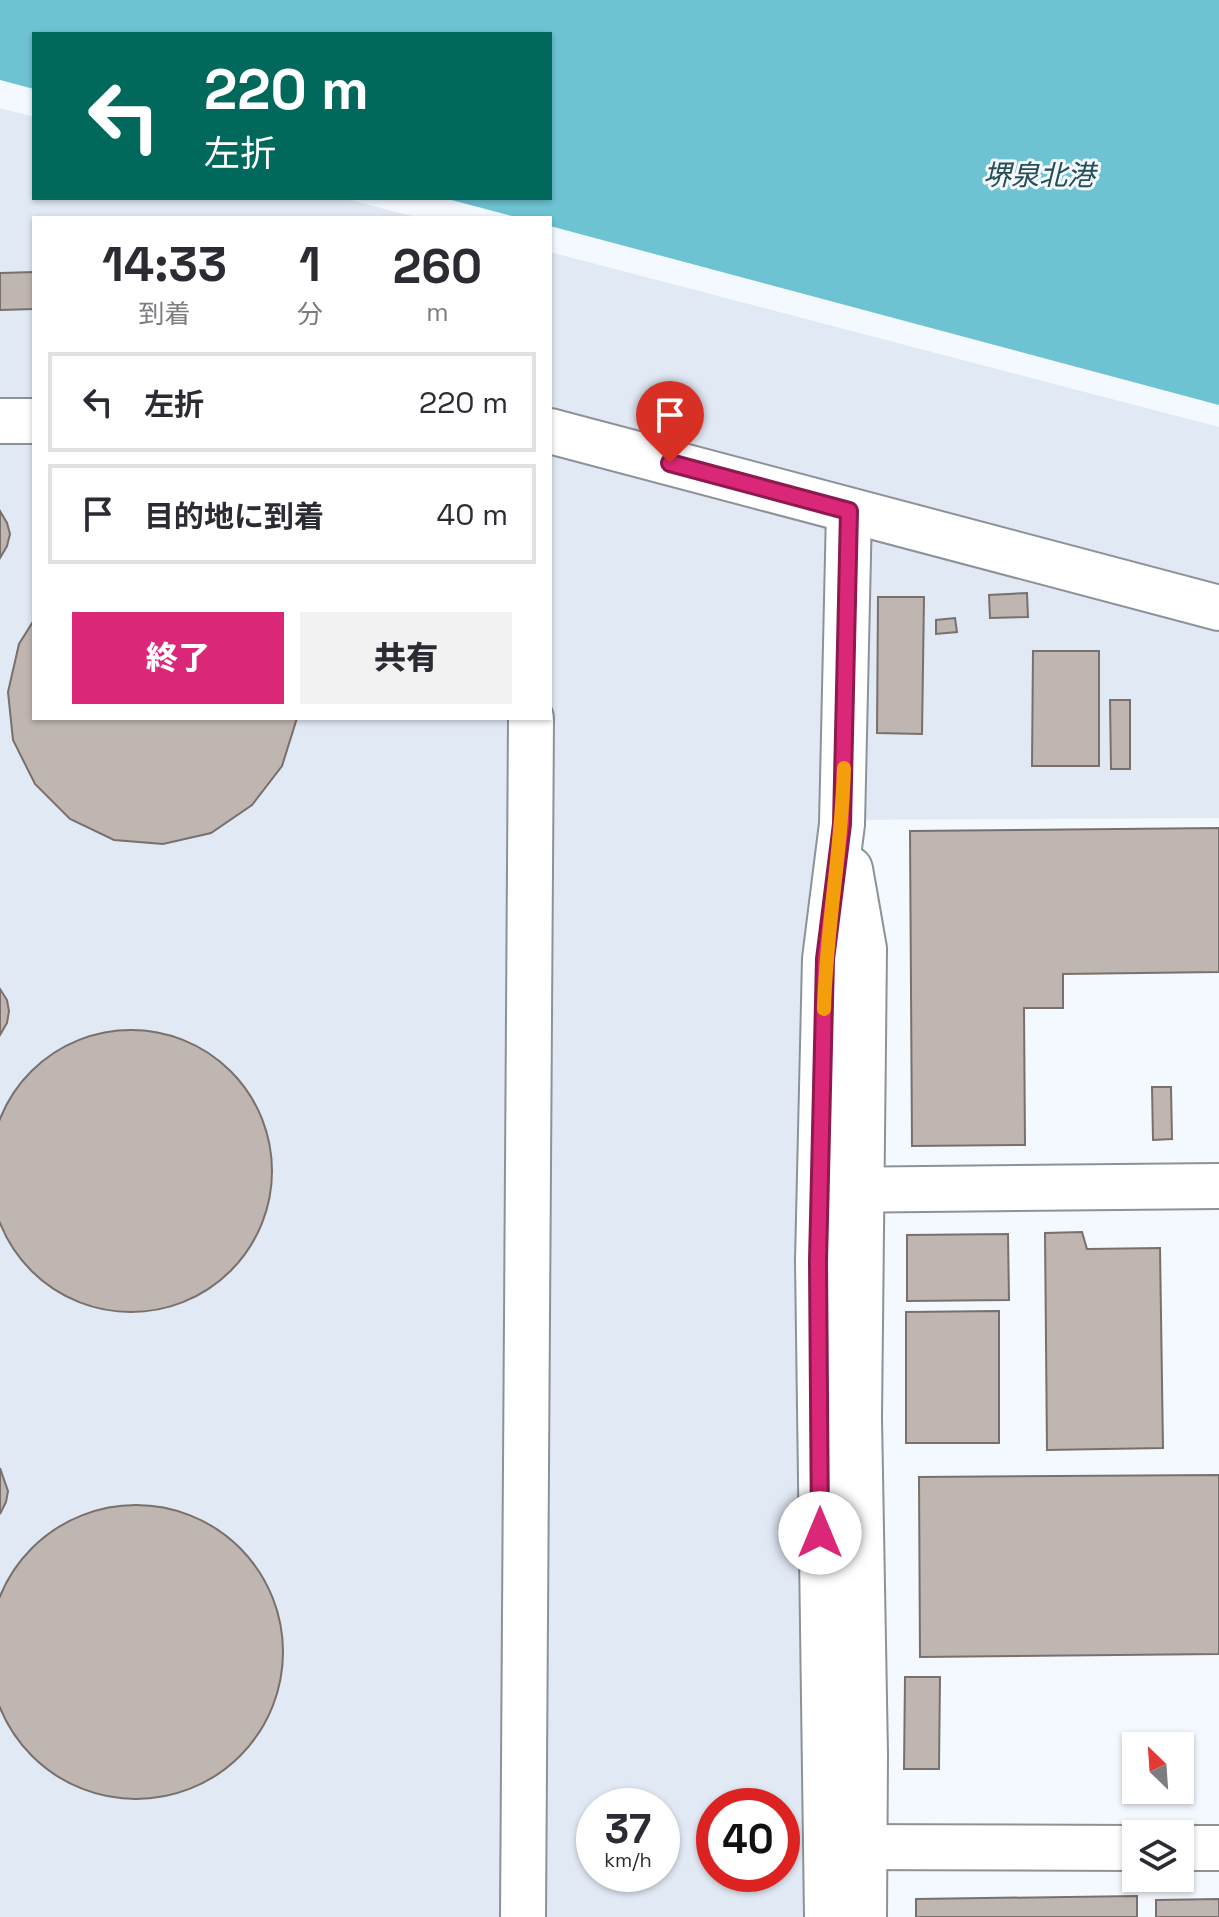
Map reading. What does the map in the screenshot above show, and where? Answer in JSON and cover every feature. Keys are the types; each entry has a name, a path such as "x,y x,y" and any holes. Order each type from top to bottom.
{"street":[{"path":"0,421 32,421"},
{"path":"552,432 1219,608"},
{"path":"849,511 842,824 825,959 840,1190 818,1276 820,1563 846,1847 864,1917"},
{"path":"523,1917 531,720"},
{"path":"840,1190 1219,1186"},
{"path":"846,1847 1122,1848"},
{"path":"827,1917 846,1847"},
{"path":"1194,1848 1219,1848"}],"shaded area":[{"path":"0,108 32,116 32,200 351,200 411,216 32,216 32,720 552,720 552,253 1219,427 1219,818 823,820 815,1917 0,1917"}],"water":[{"name":"堺泉北港","path":"0,0 1219,0 1219,405 552,227 552,216 512,216 452,200 552,200 552,32 32,32 32,88 0,80"}],"building":[{"path":"32,272 32,309 0,310 0,273"},
{"path":"0,511 10,534 0,558"},
{"path":"1027,593 1028,617 990,618 989,595"},
{"path":"878,597 924,597 922,734 877,733"},
{"path":"955,618 957,632 936,634 936,620"},
{"path":"32,623 32,720 296,720 282,766 252,805 211,833 163,844 114,840 70,819 35,784 13,740 8,692 19,644"},
{"path":"1033,651 1099,651 1099,766 1032,766"},
{"path":"1110,700 1130,700 1130,769 1111,769"},
{"path":"1219,828 1219,972 1063,974 1063,1008 1024,1008 1025,1145 912,1146 910,831"},
{"path":"0,989 9,1011 0,1035"},
{"path":"117,1031 145,1031 172,1036 209,1054 231,1071 248,1093 266,1130 271,1157 271,1185 266,1212 248,1249 220,1280 172,1306 131,1312 104,1309 77,1301 31,1271 14,1249 -1,1220 1,1117 31,1071 53,1054 90,1036"},
{"path":"1152,1087 1171,1087 1172,1139 1153,1140"},
{"path":"1082,1232 1087,1249 1160,1248 1163,1448 1047,1450 1045,1233"},
{"path":"1008,1234 1009,1300 907,1301 907,1235"},
{"path":"999,1311 999,1443 906,1443 906,1312"},
{"path":"0,1468 8,1491 0,1514"},
{"path":"1219,1475 1219,1654 920,1657 919,1477"},
{"path":"136,1505 165,1508 217,1530 240,1548 258,1571 276,1609 282,1638 280,1681 258,1733 240,1756 217,1774 165,1796 136,1799 107,1796 67,1781 32,1756 14,1733 -1,1703 -1,1601 7,1583 32,1548 55,1530 107,1508"},
{"path":"905,1677 940,1677 939,1769 904,1769"},
{"path":"1137,1896 1137,1917 916,1917 916,1899"},
{"path":"1219,1899 1219,1917 1156,1917 1156,1900"}],"slow traffic":[{"path":"824,1009 825,959 842,824 844,768"}],"route":[{"path":"670,463 849,511 842,824 825,959 818,1261 820,1533"}]}
